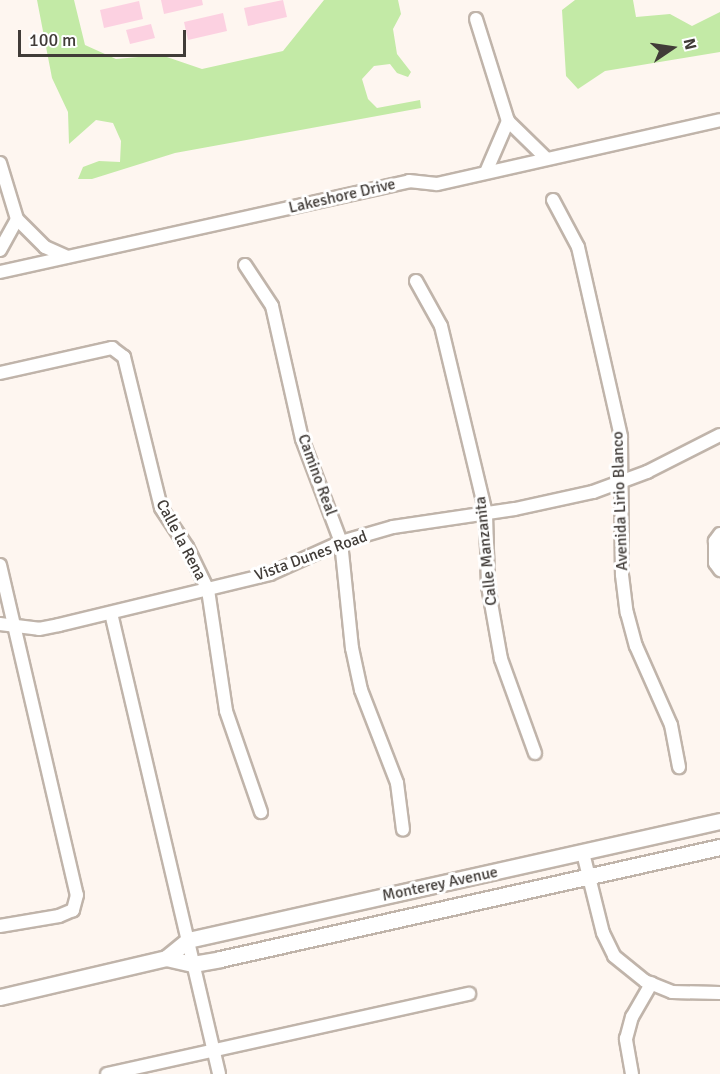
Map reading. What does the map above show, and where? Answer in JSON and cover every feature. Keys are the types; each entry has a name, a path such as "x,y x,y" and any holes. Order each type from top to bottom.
{"main road":[{"name":"Monterey Avenue","path":"166,958 188,940 720,821"},
{"name":"Monterey Avenue","path":"0,997 166,958 193,964 720,847"}],"street":[{"path":"476,19 508,121 547,159"},
{"name":"Lakeshore Drive","path":"0,272 409,181 437,184 720,120"},
{"path":"486,172 508,121"},
{"path":"0,163 16,219 45,247 67,257"},
{"name":"Avenida Lirio Blanco","path":"553,200 578,247 621,437 622,575 627,613 636,646 671,725 679,767"},
{"path":"0,250 16,219"},
{"name":"Camino Real","path":"245,265 272,306 302,439 341,542 352,648 362,690 397,783 403,830"},
{"name":"Calle Manzanita","path":"416,281 441,326 486,514 488,586 497,641 535,753"},
{"name":"Calle la Rena","path":"0,373 112,348 124,357 161,508 187,547 208,590 225,711 261,812"},
{"name":"Vista Dunes Road","path":"0,624 39,629 270,574 341,542 393,527 558,501 622,482 720,435"},
{"path":"720,534 715,541 716,563 720,570"},
{"path":"0,565 77,895 73,910 0,926"},
{"path":"111,613 219,1074"},
{"path":"583,853 587,877 603,933 614,956 652,983 672,992 720,993"},
{"path":"632,1074 626,1039 632,1017 652,983"},
{"path":"107,1074 469,994"}],"shaded area":[{"path":"37,0 74,0 85,45 116,59 161,55 202,69 283,51 324,0 398,0 401,14 393,29 397,54 411,72 408,77 397,73 390,64 374,66 362,79 368,99 377,108 420,100 421,108 175,153 92,179 78,179 83,167 99,161 120,162 121,141 113,123 96,120 69,144 68,112 52,78"},
{"path":"161,0 202,0 203,5 164,14"},
{"path":"283,0 287,17 248,26 244,8"},
{"path":"575,0 633,0 636,17 670,14 692,26 720,12 720,52 605,71 578,89 566,76 562,10"},
{"path":"139,1 143,19 104,28 100,10"},
{"path":"223,13 227,31 188,40 184,22"},
{"path":"151,24 155,38 130,44 126,30"}]}
